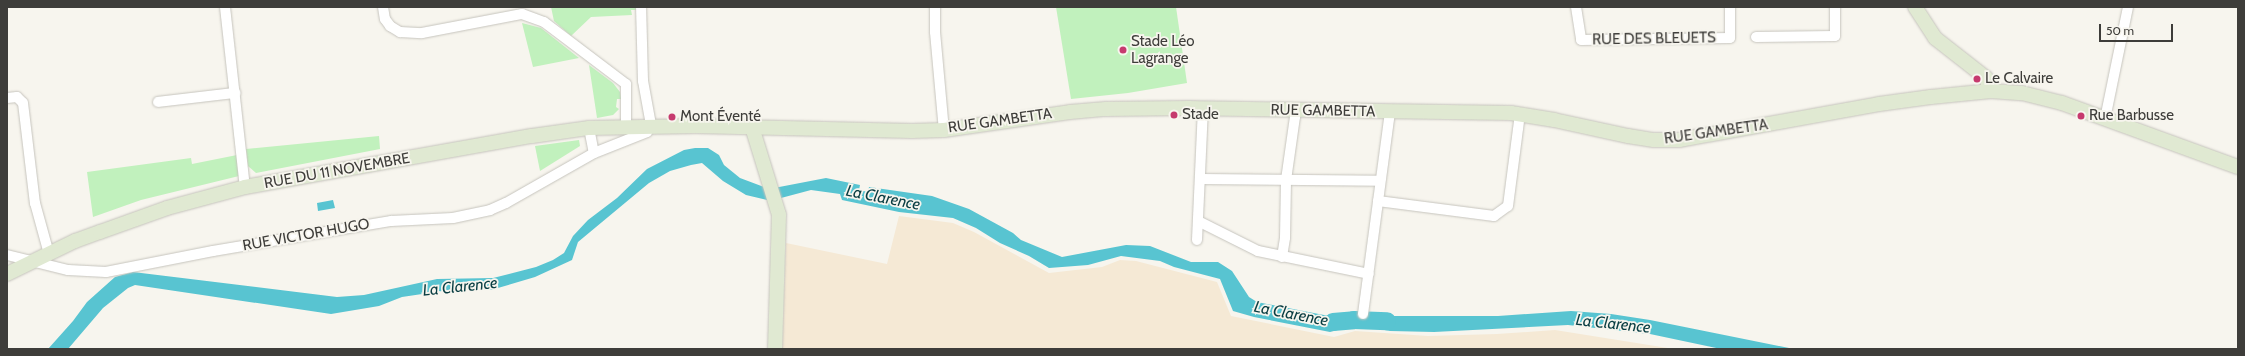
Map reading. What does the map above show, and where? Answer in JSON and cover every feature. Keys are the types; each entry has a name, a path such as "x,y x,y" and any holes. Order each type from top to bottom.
{"main road":[{"path":"1915,7 1935,38 1986,78 1991,91"},
{"name":"RUE GAMBETTA","path":"651,125 912,131 944,130 1070,112 1125,108 1203,108 1520,114 1628,136 1654,140 1678,140 1879,104 1931,96 1991,91 2022,93 2045,98 2238,167"},
{"name":"RUE DU 11 NOVEMBRE","path":"34,262 75,242 167,208 245,187 532,136 589,128 651,125"},
{"path":"752,128 779,215 775,349"},
{"path":"7,274 34,262"}],"street":[{"path":"225,7 245,187"},
{"path":"383,7 385,19 390,26 400,32 422,33 522,14 544,22 626,84 643,81"},
{"path":"641,7 643,81 651,125"},
{"path":"935,7 935,32 944,130"},
{"name":"RUE DES BLEUETS","path":"1576,7 1581,40 1730,38 1730,7"},
{"path":"1756,37 1835,36 1834,7"},
{"path":"2105,119 2128,7"},
{"path":"626,84 626,126"},
{"path":"158,102 235,92"},
{"path":"7,98 17,97 24,103 35,203 49,254"},
{"path":"1197,240 1201,179 1203,108"},
{"path":"1282,257 1286,180 1295,117 1294,110"},
{"path":"1362,314 1369,274 1390,112"},
{"path":"1378,201 1494,216 1508,206 1520,114"},
{"name":"RUE VICTOR HUGO","path":"7,255 68,270 106,272 213,251 391,221 453,218 474,215 506,203 594,153 648,132 651,125"},
{"path":"589,128 594,153"},
{"path":"1201,179 1380,181"},
{"path":"1198,221 1258,251 1369,274"}],"shaded area":[{"path":"899,216 953,223 974,232 1049,273 1102,267 1120,260 1136,261 1217,282 1231,316 1334,337 1355,331 1428,336 1497,334 1555,330 1674,349 782,349 786,243 887,264"}],"green space":[{"path":"551,7 636,7 636,10 631,10 632,15 591,17 571,36 554,21"},
{"name":"Stade Léo Lagrange","path":"1056,7 1176,7 1187,83 1128,93 1071,99"},
{"path":"522,23 541,28 579,58 533,67"},
{"path":"589,65 613,83 620,92 621,99 617,99 616,107 619,109 613,115 597,118"},
{"path":"379,136 380,149 256,173 248,166 246,149"},
{"path":"579,140 580,146 540,171 535,146"},
{"path":"237,155 239,176 141,200 93,217 87,172 191,158 192,164"}],"water":[{"path":"708,148 719,155 724,165 740,178 764,187 771,201 746,195 723,181 702,163 691,165 670,171 649,183 578,242 572,260 535,277 491,290 449,290 402,297 379,306 331,314 135,285 128,288 103,308 68,349 48,349 73,321 87,302 115,277 133,272 337,297 364,295 437,279 493,278 536,267 553,260 564,253 573,236 588,220 617,198 647,169 684,150"},
{"path":"826,178 860,185 859,190 868,192 869,187 932,196 969,209 1013,233 1021,240 1062,257 1126,245 1150,246 1191,262 1218,262 1232,271 1249,297 1257,302 1329,316 1358,316 1357,325 1330,332 1254,317 1233,311 1220,279 1174,267 1160,261 1121,256 1088,265 1049,268 1029,256 1000,243 976,228 953,218 899,212 842,200 840,194 811,190 781,198 774,188"},
{"path":"333,200 335,208 318,211 317,203"},
{"path":"1571,311 1611,314 1650,320 1794,349 1721,349 1650,334 1568,325 1434,332 1390,331 1362,326 1364,316 1498,316"}],"waterway":[{"name":"La Clarence","path":"1333,322 1354,320 1387,321"}],"place":[{"name":"Stade Léo Lagrange","path":"1123,50"},
{"name":"Le Calvaire","path":"1977,79"},
{"name":"Stade","path":"1174,115"},
{"name":"Rue Barbusse","path":"2081,116"},
{"name":"Mont Éventé","path":"672,117"}]}
